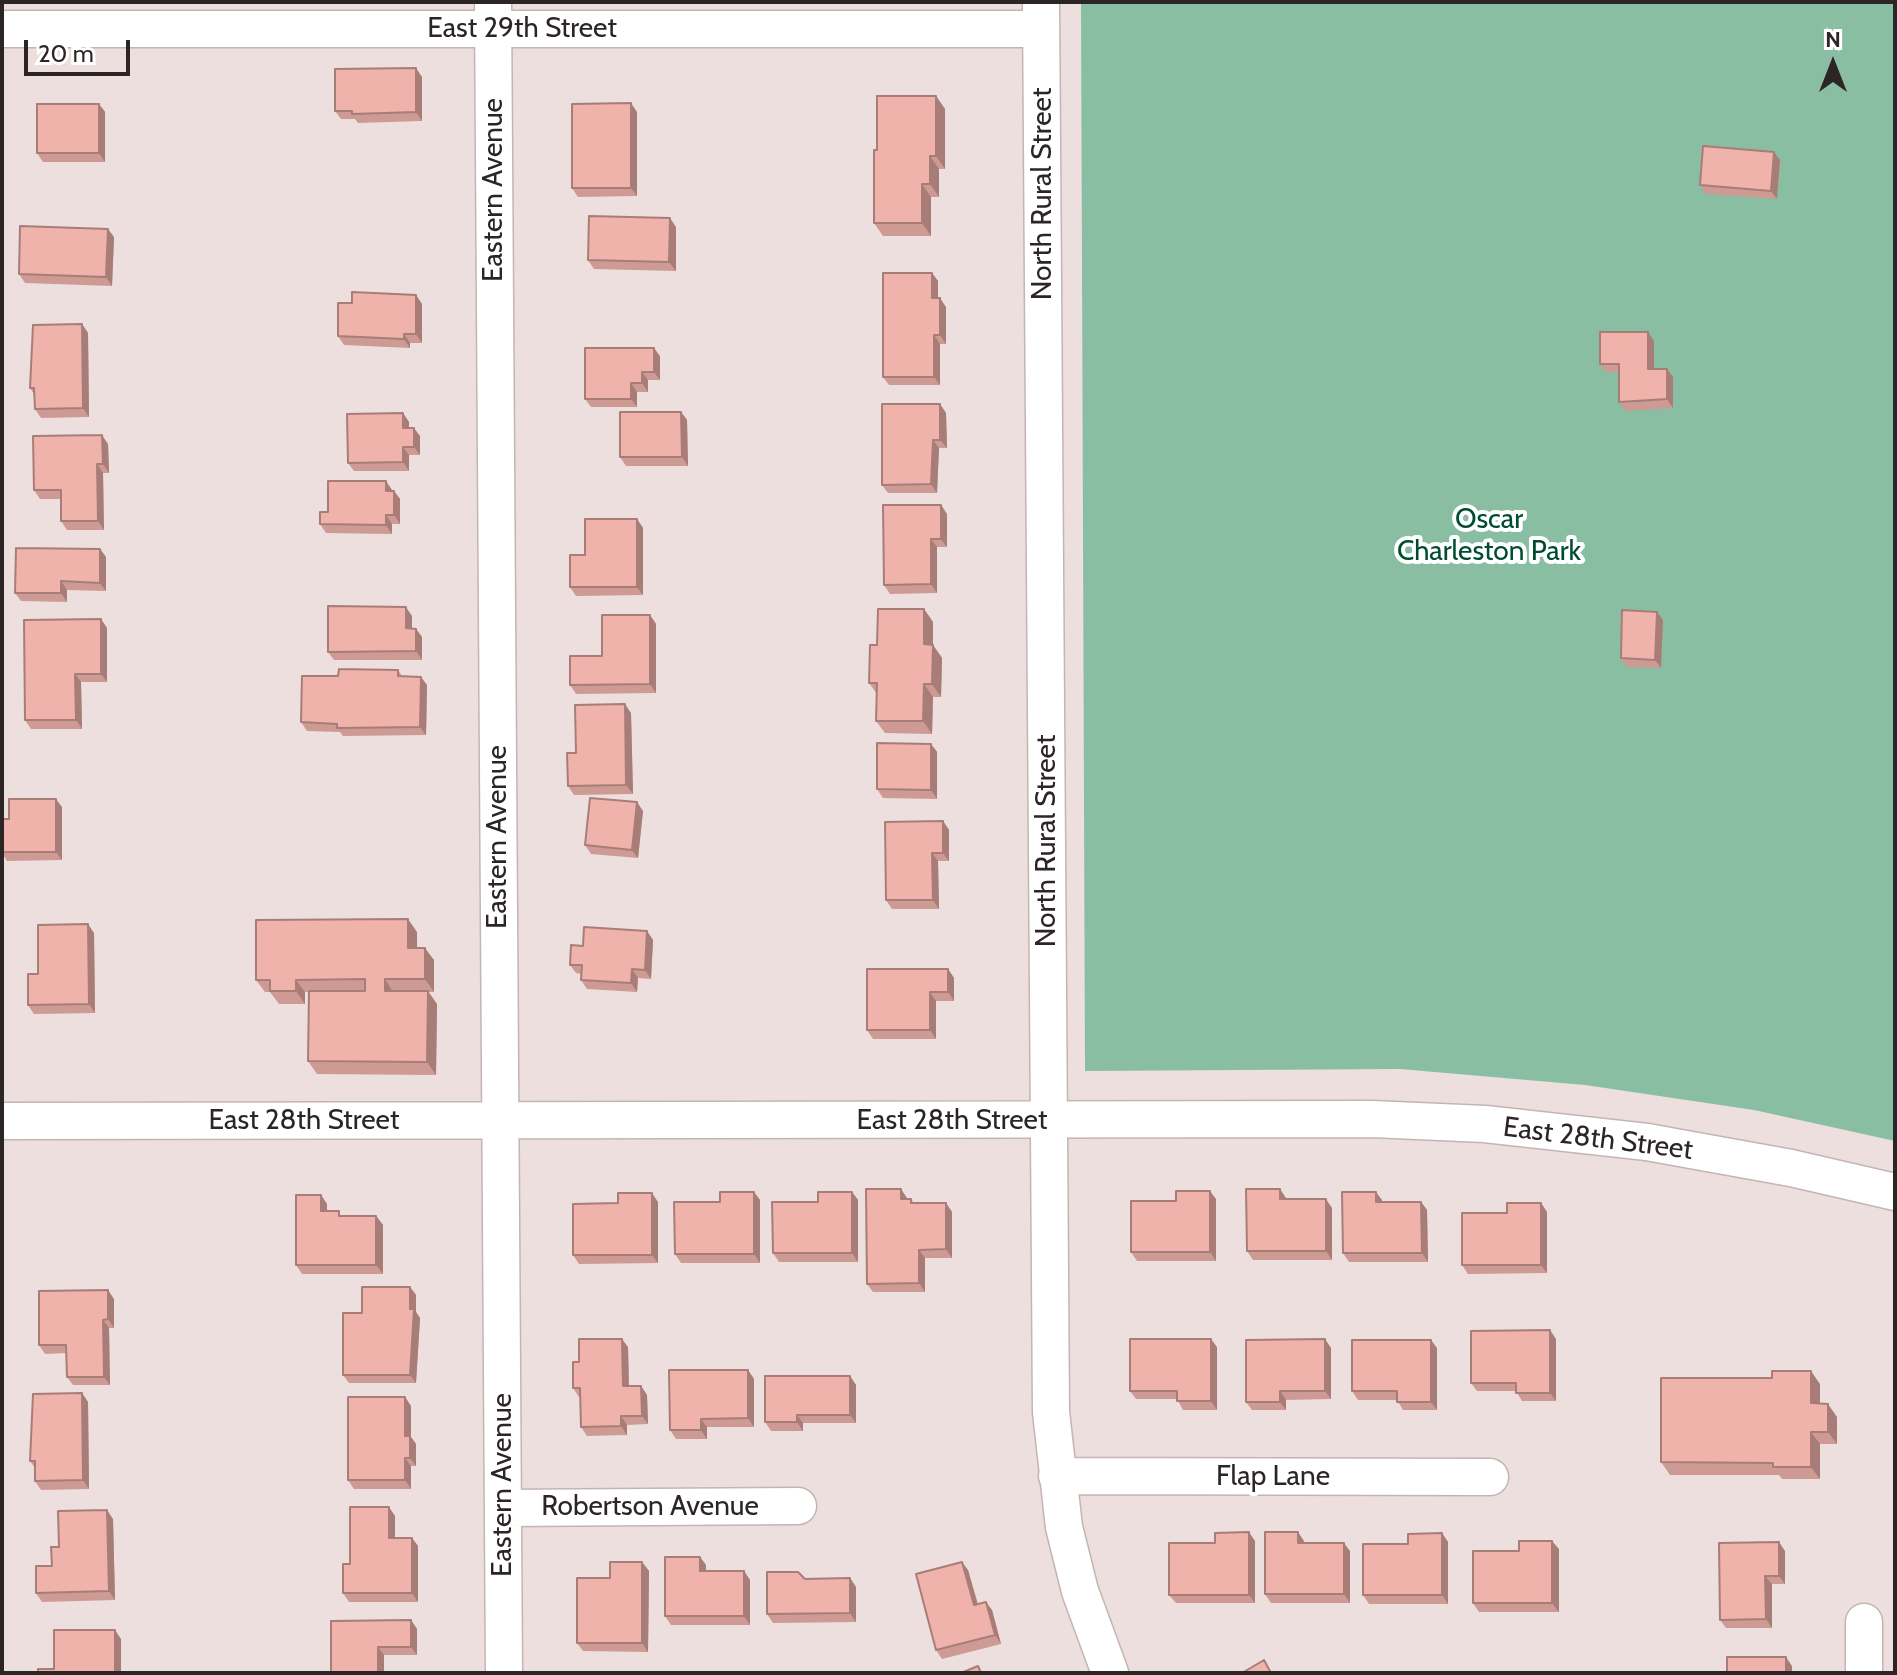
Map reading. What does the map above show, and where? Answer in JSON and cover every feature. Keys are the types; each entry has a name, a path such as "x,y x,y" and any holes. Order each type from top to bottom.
{"street":[{"name":"East 29th Street","path":"2,29 493,15 1041,16"},
{"name":"Eastern Avenue","path":"493,15 504,1673"},
{"name":"North Rural Street","path":"1041,16 1051,1394 1057,1476 1080,1591 1110,1673"},
{"name":"East 28th Street","path":"2,1121 1372,1119 1485,1124 1647,1142 1895,1192"},
{"name":"Flap Lane","path":"1057,1476 1490,1477"},
{"name":"Robertson Avenue","path":"503,1508 798,1506"},
{"path":"1864,1622 1864,1673"}],"green space":[{"name":"Oscar Charleston Park","path":"1081,2 1895,2 1895,1141 1754,1110 1585,1085 1400,1069 1085,1071"}],"building":[{"path":"416,68 416,112 352,114 352,111 335,111 335,69"},
{"path":"877,96 936,96 936,156 930,156 930,184 922,184 922,223 874,223"},
{"path":"631,103 631,188 572,188 572,104"},
{"path":"37,104 99,104 99,153 37,153"},
{"path":"1703,146 1774,152 1771,191 1700,185"},
{"path":"589,216 670,218 669,262 588,260"},
{"path":"20,226 108,229 106,277 19,274"},
{"path":"883,273 932,273 932,298 940,298 940,335 934,335 934,377 883,377"},
{"path":"352,292 416,295 416,334 404,334 404,339 338,336 338,303 352,303"},
{"path":"82,324 83,408 35,409 34,388 30,388 33,325"},
{"path":"1600,332 1648,332 1648,369 1667,369 1667,399 1619,402 1619,364 1600,364"},
{"path":"585,348 654,348 654,372 642,372 642,383 631,383 631,399 585,399"},
{"path":"882,404 940,404 940,440 933,440 931,484 882,485"},
{"path":"620,412 681,412 682,457 620,457"},
{"path":"403,413 403,428 414,428 414,447 403,447 403,462 348,463 347,414"},
{"path":"102,435 103,464 97,464 98,521 61,521 61,490 34,490 33,436"},
{"path":"328,481 386,481 386,491 394,491 394,515 386,515 386,525 320,524 320,512 328,512"},
{"path":"883,505 941,505 941,539 931,539 931,584 884,585"},
{"path":"585,519 637,519 637,587 570,587 570,555 585,555"},
{"path":"16,548 100,549 100,583 61,581 61,593 15,593"},
{"path":"328,606 406,607 406,628 416,629 416,651 328,652"},
{"path":"878,609 924,609 924,644 933,645 932,684 924,684 923,721 876,721 877,683 869,683 870,645 877,645"},
{"path":"1622,610 1657,612 1655,660 1621,658"},
{"path":"602,615 650,615 650,684 570,685 570,656 602,656"},
{"path":"101,619 101,674 75,674 76,720 25,720 24,620"},
{"path":"339,669 398,670 398,676 421,677 420,727 337,728 337,724 301,722 302,676 338,676"},
{"path":"625,704 626,785 568,786 567,753 576,753 575,705"},
{"path":"877,743 931,744 931,790 877,789"},
{"path":"590,798 637,802 632,850 585,845"},
{"path":"9,799 56,799 56,852 2,852 2,819 9,819"},
{"path":"943,821 943,853 932,853 933,900 886,900 885,822"},
{"path":"408,919 408,948 425,948 425,979 385,979 385,991 428,991 427,1062 308,1061 309,991 365,991 365,979 296,980 296,991 270,991 270,980 256,980 256,920"},
{"path":"88,924 89,1004 28,1005 28,974 38,974 38,925"},
{"path":"584,927 647,931 645,970 632,969 631,983 581,980 582,965 570,965 571,945 583,946"},
{"path":"867,969 948,969 948,992 930,992 930,1030 867,1030"},
{"path":"866,1189 901,1189 901,1199 911,1199 911,1203 946,1203 946,1249 919,1250 919,1283 867,1284"},
{"path":"1246,1189 1280,1189 1280,1199 1326,1199 1326,1251 1247,1251"},
{"path":"1176,1191 1210,1191 1210,1252 1131,1252 1131,1201 1176,1201"},
{"path":"720,1192 754,1192 754,1254 675,1254 674,1202 720,1202"},
{"path":"818,1192 852,1192 852,1253 773,1253 772,1202 818,1202"},
{"path":"1342,1192 1376,1192 1376,1202 1421,1202 1422,1253 1343,1253"},
{"path":"618,1193 652,1193 652,1255 573,1255 573,1204 618,1203"},
{"path":"296,1195 321,1195 321,1211 339,1211 339,1216 376,1216 376,1265 296,1265"},
{"path":"1507,1203 1541,1203 1541,1265 1462,1265 1462,1213 1507,1213"},
{"path":"362,1287 410,1287 410,1309 414,1309 410,1375 343,1375 343,1313 362,1313"},
{"path":"108,1290 108,1319 103,1320 104,1377 67,1377 66,1345 39,1345 39,1291"},
{"path":"1550,1330 1550,1393 1516,1393 1516,1383 1471,1383 1471,1331"},
{"path":"579,1339 622,1339 623,1386 641,1386 642,1416 621,1416 621,1426 581,1427 580,1388 573,1388 573,1362 579,1362"},
{"path":"1130,1339 1211,1339 1211,1401 1177,1401 1177,1391 1130,1391"},
{"path":"1325,1339 1325,1391 1280,1391 1280,1402 1246,1402 1246,1340"},
{"path":"1352,1340 1431,1340 1431,1402 1397,1402 1397,1391 1352,1391"},
{"path":"669,1370 748,1370 748,1418 701,1419 701,1430 670,1430"},
{"path":"1772,1371 1811,1371 1811,1403 1828,1404 1828,1432 1811,1432 1811,1467 1773,1467 1773,1463 1661,1462 1661,1378 1772,1378"},
{"path":"765,1376 850,1376 850,1415 797,1415 797,1422 765,1422"},
{"path":"82,1393 83,1480 35,1481 35,1461 30,1461 33,1394"},
{"path":"348,1397 405,1397 405,1436 410,1436 410,1458 405,1458 405,1480 348,1480"},
{"path":"350,1507 389,1507 389,1538 412,1538 412,1593 343,1593 343,1564 350,1564"},
{"path":"107,1510 109,1591 36,1593 36,1566 52,1566 51,1547 59,1547 58,1511"},
{"path":"1249,1532 1249,1595 1169,1595 1169,1543 1215,1543 1215,1533"},
{"path":"1265,1532 1298,1532 1298,1543 1344,1543 1344,1594 1265,1594"},
{"path":"1442,1533 1442,1595 1363,1595 1363,1544 1408,1544 1408,1534"},
{"path":"1519,1541 1552,1541 1552,1603 1473,1603 1473,1551 1519,1551"},
{"path":"1779,1542 1779,1576 1765,1576 1766,1619 1720,1620 1719,1543"},
{"path":"665,1557 700,1557 700,1571 744,1571 744,1616 665,1616"},
{"path":"610,1562 642,1562 642,1643 577,1643 577,1578 610,1578"},
{"path":"962,1562 974,1605 986,1602 995,1635 936,1650 916,1574"},
{"path":"767,1572 798,1572 805,1579 850,1578 850,1613 767,1614"},
{"path":"411,1620 411,1647 378,1647 378,1673 331,1673 331,1621"},
{"path":"54,1630 115,1630 115,1673 38,1673 38,1669 54,1669"},
{"path":"1727,1657 1786,1657 1786,1673 1727,1673"},
{"path":"1264,1660 1271,1673 1242,1673"},
{"path":"978,1666 981,1673 961,1673"}]}
